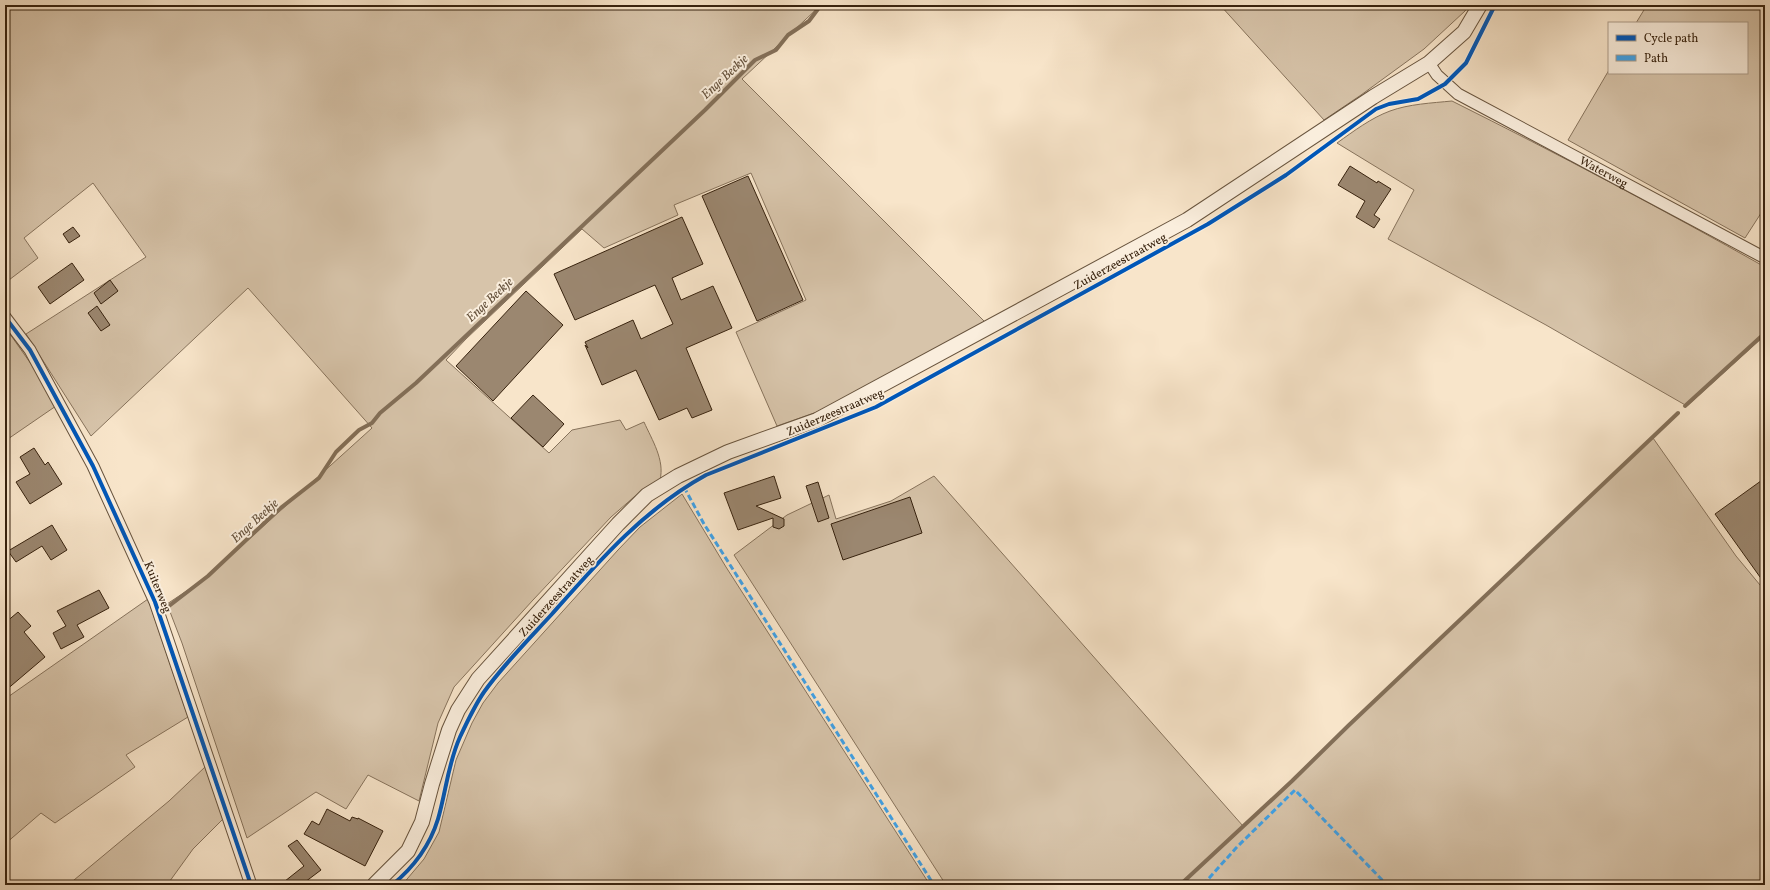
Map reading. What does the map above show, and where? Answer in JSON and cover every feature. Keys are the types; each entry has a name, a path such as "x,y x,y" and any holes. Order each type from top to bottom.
{"street":[{"path":"1430,62 1464,32 1480,5"},
{"name":"Waterweg","path":"1430,62 1437,75 1458,94 1765,258"},
{"name":"Zuiderzeestraatweg","path":"374,885 397,862 411,845 422,822 449,730 458,710 478,679 618,524 647,496 678,476 728,452 817,420 1187,220 1373,97 1430,62"},
{"name":"Kuiterweg","path":"5,317 30,350 93,466 143,574 155,602 251,885"}],"shaded area":[{"path":"5,5 821,5 742,79 986,323 817,412 777,426 736,332 806,300 751,173 674,205 678,215 604,248 582,229 466,339 446,360 549,453 572,430 620,420 626,430 644,422 657,450 661,465 660,480 634,497 611,517 454,687 438,723 419,801 368,775 346,809 316,792 247,838 182,643 167,604 206,578 372,428 248,288 91,436 26,334 146,257 93,183 24,238 38,258 5,283"},
{"path":"1220,5 1469,5 1465,11 1424,49 1324,120"},
{"path":"1647,5 1765,5 1765,207 1745,238 1568,140 1608,72 1608,74 1748,74 1748,22 1637,22"},
{"path":"1452,101 1610,182 1765,267 1765,335 1687,406 1546,325 1388,239 1414,190 1337,143 1369,121 1390,111 1413,105"},
{"path":"5,327 36,371 56,406 5,441"},
{"path":"1653,438 1736,556 1765,591 1765,885 946,885 734,555 787,515 829,495 836,519 891,501 934,476 1243,826"},
{"path":"682,494 726,567 930,885 402,885 424,859 439,832 456,760 472,723 483,703 498,683 618,550 640,527"},
{"path":"148,599 188,717 126,755 135,767 55,823 41,813 5,844 5,699"},
{"path":"205,767 223,819 193,849 167,885 68,885 169,801"}],"building":[{"path":"1350,166 1377,183 1378,181 1391,189 1374,215 1380,219 1374,228 1356,217 1365,201 1338,185"},
{"path":"748,176 803,300 757,321 702,196"},
{"path":"682,217 703,264 672,278 681,300 713,286 732,328 686,348 712,410 692,418 687,408 659,420 636,370 602,385 585,345 588,348 585,342 633,320 641,339 673,324 655,285 575,320 554,274"},
{"path":"73,227 80,236 69,243 63,234"},
{"path":"72,263 84,280 50,304 38,287"},
{"path":"110,280 118,291 101,304 94,293"},
{"path":"526,291 563,325 493,401 456,366"},
{"path":"97,306 110,325 101,331 88,313"},
{"path":"533,395 564,424 543,447 511,418"},
{"path":"34,448 45,465 48,462 62,484 30,504 16,482 30,474 20,457"},
{"path":"774,476 781,498 756,506 784,519 784,526 779,529 773,527 773,518 738,530 724,493"},
{"path":"1765,478 1765,584 1715,514"},
{"path":"818,482 829,518 818,522 806,486"},
{"path":"910,497 922,533 843,560 831,524"},
{"path":"52,525 67,550 51,560 42,546 16,562 8,551"},
{"path":"99,590 109,608 77,625 84,637 61,649 53,633 66,626 57,611"},
{"path":"18,612 31,626 24,632 45,657 5,691 5,623"},
{"path":"327,809 350,821 352,817 358,818 383,831 365,866 304,834 312,821 319,825"},
{"path":"297,840 321,870 301,885 280,885 304,866 288,846"}],"waterway":[{"name":"Enge Beekje","path":"169,606 208,576 278,510 319,478 336,452 359,430 372,423 380,413 416,383 705,110 755,60 776,50 788,35 809,21 821,5"},
{"path":"1685,406 1765,333"},
{"path":"1180,885 1292,781 1678,413"}],"marked path":[{"path":"684,487 704,524 934,885"},
{"path":"1203,885 1236,848 1295,790 1387,885"}],"cycle path":[{"path":"392,885 414,864 435,829 456,747 477,702 484,692 517,652 587,575 642,520 662,504 706,475 876,407 1208,224 1286,175 1376,109 1389,104 1418,99 1445,84 1466,63 1495,5"},
{"path":"5,317 30,350 93,466 155,602 251,885"}]}
